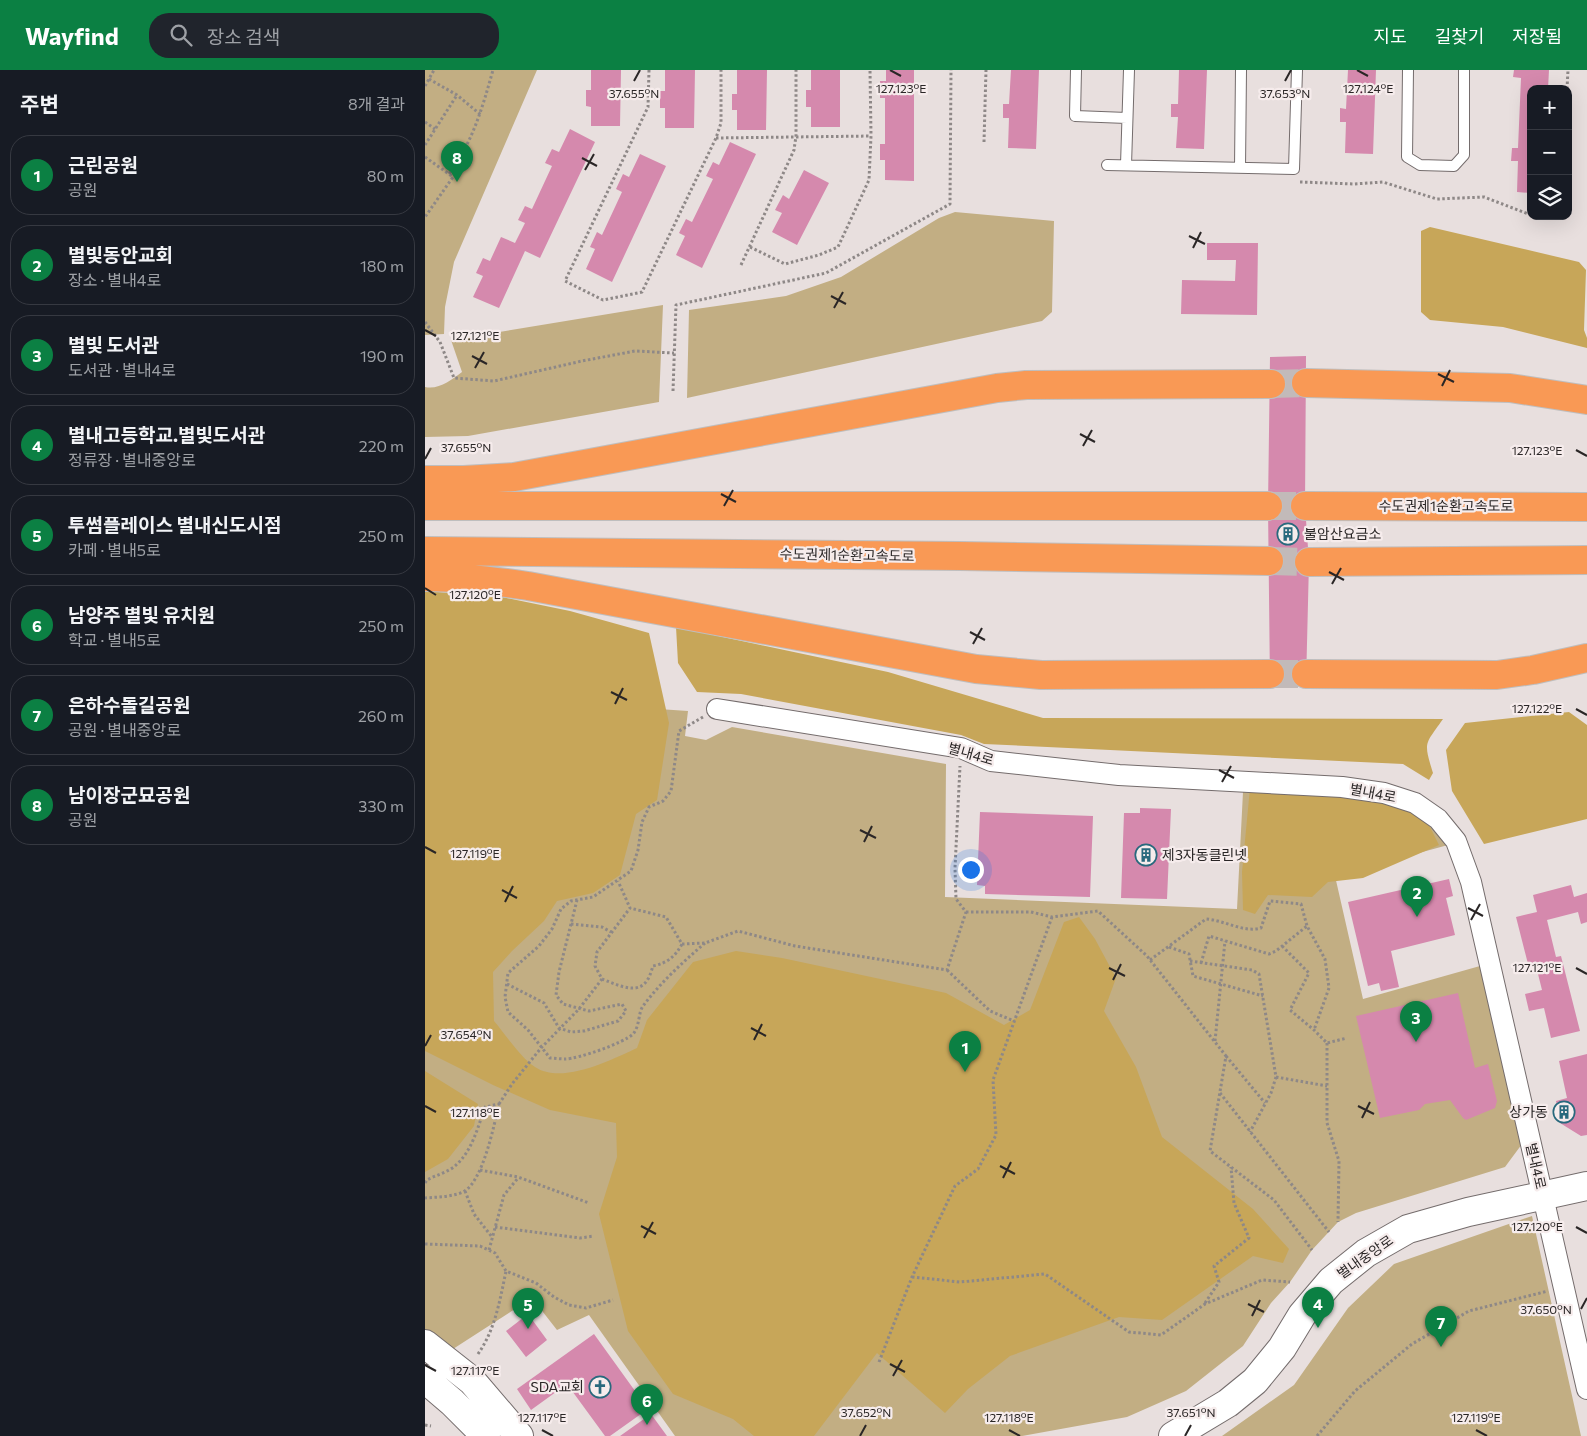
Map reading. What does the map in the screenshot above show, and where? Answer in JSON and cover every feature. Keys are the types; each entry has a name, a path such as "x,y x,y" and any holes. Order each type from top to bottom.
{"highway":[{"path":"1306,383 1510,388 1587,400"},
{"path":"425,480 514,477 997,388 1025,385 1271,384"},
{"path":"425,506 1268,506"},
{"name":"수도권제1순환고속도로","path":"1305,506 1587,507"},
{"name":"수도권제1순환고속도로","path":"425,551 1269,561"},
{"path":"1309,562 1587,560"},
{"path":"425,577 452,577 528,586 967,667 1010,673 1041,675 1270,674"},
{"path":"1306,674 1497,675 1533,670 1587,658"}],"street":[{"name":"별내4로","path":"717,709 961,748 991,761 1110,774 1342,787 1375,792 1415,803 1438,819 1456,841 1471,882 1587,1389"},
{"name":"별내중앙로","path":"1173,1436 1228,1403 1255,1381 1281,1348 1302,1314 1331,1281 1366,1253 1408,1229 1468,1212 1587,1186"},
{"path":"425,1344 472,1381 519,1436"},
{"path":"425,1379 452,1402 486,1436"}],"lane":[{"path":"1076,70 1075,116 1127,118"},
{"path":"1126,165 1129,70"},
{"path":"1240,168 1241,70"},
{"path":"1107,164 1294,169 1297,70"},
{"path":"1408,70 1407,157 1420,165 1454,166 1464,154 1464,70"}],"path":[{"path":"425,86 434,70"},
{"path":"449,174 462,156 481,115 493,70"},
{"path":"649,70 649,107 565,281 603,300 642,292 717,138 721,123 721,70"},
{"path":"741,265 794,150 796,136 796,70"},
{"path":"750,247 785,264 819,255 838,247 869,180 871,136 870,70"},
{"path":"673,391 676,306 825,273 950,204 951,70"},
{"path":"984,142 986,70"},
{"path":"1567,85 1568,70"},
{"path":"429,79 457,95 481,115"},
{"path":"425,145 457,95"},
{"path":"425,122 435,129"},
{"path":"717,138 871,136"},
{"path":"425,157 453,177 425,217"},
{"path":"1296,182 1354,184 1383,182 1437,199 1484,197 1527,213"},
{"path":"425,322 439,342 454,378 495,381 582,361 635,352 674,353"},
{"path":"705,943 686,959 641,1008 640,1019 633,1034 622,1042 567,1059 550,1058 528,1030 508,1012 505,997 508,974 539,946 553,928 561,909 571,901 593,897 631,871 638,850 642,822 649,807 663,801 671,792 679,731 717,709"},
{"path":"961,748 955,868 957,899 966,912"},
{"path":"618,881 630,908"},
{"path":"507,984 544,1003 559,1028 571,1032 584,1031 618,1021 626,1011 622,1004 589,1010 579,1009 563,1004 557,995 559,972 577,900"},
{"path":"1150,960 1206,919 1217,920 1252,931 1261,928 1270,901 1301,904 1307,926 1325,959 1329,988 1314,1030"},
{"path":"630,908 597,952 595,966 602,979 625,987 638,988 646,984 653,966 665,963 677,953 682,944"},
{"path":"630,908 666,917 682,944"},
{"path":"966,912 1031,912 1052,917 1098,910 1150,960 1225,1056 1265,1103"},
{"path":"947,970 966,912"},
{"path":"879,1362 912,1277 955,1186 978,1169 996,1135 993,1080 1052,917"},
{"path":"571,924 603,927 611,932"},
{"path":"1201,963 1209,936 1269,954 1307,926"},
{"path":"682,944 705,943 737,931 795,946 947,970 990,1011 1014,1021"},
{"path":"1215,1041 1225,941"},
{"path":"1169,946 1189,954 1193,976 1263,996"},
{"path":"1281,946 1309,973 1290,1010 1327,1043 1327,1123 1339,1161 1338,1222"},
{"path":"1190,961 1252,970 1259,974 1276,1077 1271,1093 1250,1132"},
{"path":"425,1198 449,1197 465,1191 480,1170 492,1137 499,1104 512,1084 541,1048 579,1009 602,979"},
{"path":"1327,1043 1347,1038"},
{"path":"1225,1056 1210,1151 1274,1200 1312,1250"},
{"path":"1276,1077 1327,1086"},
{"path":"1219,1093 1329,1232"},
{"path":"425,1183 427,1180 455,1166 464,1156 473,1139 485,1108 499,1104"},
{"path":"1205,1304 1219,1282 1215,1266 1249,1238 1233,1202 1231,1167"},
{"path":"480,1170 518,1178 589,1203"},
{"path":"489,1250 505,1195 518,1178"},
{"path":"465,1191 474,1214 492,1238"},
{"path":"495,1227 580,1238 594,1236"},
{"path":"425,1244 480,1246 495,1253 506,1272 537,1283 554,1297 569,1305 587,1308 613,1300"},
{"path":"478,1354 487,1341 500,1301 506,1272"},
{"path":"912,1277 960,1282 1045,1274 1129,1332 1161,1335 1205,1304 1262,1280 1290,1282"},
{"path":"1317,1436 1355,1391 1412,1344 1469,1311 1549,1291"},
{"path":"425,1424 431,1426"}],"shaded area":[{"path":"425,70 537,70 454,262 445,307 444,334 425,335"},
{"path":"955,212 1054,221 1052,312 1042,321 687,398 689,310 786,296 841,277 939,218"},
{"path":"1430,227 1579,262 1586,270 1584,330 1587,338 1587,348 1503,327 1430,320 1421,312 1421,231"},
{"path":"663,305 659,402 468,436 425,437 425,387 440,386 462,372 451,340"},
{"path":"425,591 502,597 570,611 649,633 669,723 657,800 636,814 620,875 593,893 557,901 544,921 493,972 494,1021 529,1063 546,1072 572,1072 614,1059 637,1048 647,1020 693,962 736,951 782,958 946,993 1004,1025 1030,1010 1064,922 1079,917 1095,939 1116,978 1104,1011 1136,1067 1162,1137 1253,1209 1289,1249 1283,1263 1253,1256 1162,1320 1119,1317 1010,1356 968,1389 945,1413 877,1353 814,1436 754,1436 733,1419 673,1394 628,1331 599,1214 617,1157 616,1123 550,1110 493,1085 425,1051"},
{"path":"676,627 888,672 1043,718 1443,719 1427,744 1433,773 1429,780 1403,764 984,744 961,735 741,694 697,692 678,663"},
{"path":"425,693 688,711 685,736 706,740 732,727 946,764 945,897 1237,909 1243,792 1362,800 1423,819 1448,845 1335,876 1363,999 1480,966 1522,1144 1505,1167 1356,1213 1338,1222 1312,1250 1290,1282 1271,1303 1243,1346 1186,1391 1127,1417 1022,1436 675,1436 589,1315 557,1330 532,1298 453,1349 425,1329"},
{"path":"1569,712 1587,725 1587,819 1484,844 1452,791 1446,750 1465,723"},
{"path":"1250,788 1389,799 1423,813 1439,845 1363,878 1328,882 1312,897 1268,895 1255,914 1243,910 1242,872"},
{"path":"425,1071 478,1104 474,1126 448,1159 425,1172"},
{"path":"1532,1216 1581,1436 1222,1436 1294,1385 1348,1308 1394,1264"}],"building":[{"path":"591,70 621,70 620,126 591,126 591,107 586,106 586,90 591,90"},
{"path":"665,70 695,70 694,128 665,128 665,108 660,108 660,91 665,91"},
{"path":"737,70 767,70 766,130 737,130 737,110 732,110 732,94 737,94"},
{"path":"811,70 840,70 840,127 811,127 811,107 806,107 806,90 811,90"},
{"path":"886,70 914,70 914,181 885,180 885,160 880,160 880,144 885,144 885,98 880,98 880,81 886,81"},
{"path":"1011,70 1039,70 1036,149 1008,148 1009,118 1003,118 1003,104 1009,104"},
{"path":"1179,70 1207,70 1204,149 1176,148 1178,117 1171,117 1171,104 1178,104"},
{"path":"1348,70 1376,70 1373,154 1345,153 1346,122 1340,122 1340,108 1346,109"},
{"path":"1514,70 1549,70 1548,85 1527,85 1527,193 1517,192 1518,161 1511,161 1512,148 1518,148 1521,78 1513,77"},
{"path":"570,129 595,142 540,258 525,251 499,308 473,297 483,276 476,273 483,258 490,261 501,237 515,243 525,223 518,220 525,206 532,209 552,166 545,163 552,149 559,152"},
{"path":"730,142 756,154 702,268 676,255 685,236 679,233 686,219 692,222 713,179 706,176 713,162 719,165"},
{"path":"640,154 666,166 612,282 586,269 595,249 590,247 597,232 602,235 622,192 616,189 623,174 629,177"},
{"path":"804,170 829,183 797,245 772,232 782,213 775,210 783,195 789,199"},
{"path":"1207,243 1258,243 1257,315 1181,314 1182,280 1235,281 1236,260 1207,260"},
{"name":"불암산요금소","path":"1306,356 1305,506 1309,562 1306,684 1270,684 1268,506 1270,357"},
{"name":"제3자동클린넷","path":"1140,808 1171,809 1167,899 1121,898 1124,813 1140,813"},
{"path":"980,812 1093,816 1090,897 985,894 985,886 977,885"},
{"path":"1449,879 1453,896 1446,898 1455,935 1391,951 1399,987 1381,991 1379,983 1368,986 1348,902"},
{"path":"1571,885 1574,897 1587,893 1587,922 1581,924 1578,912 1547,920 1556,957 1561,956 1580,1031 1551,1038 1544,1008 1529,1011 1525,994 1542,990 1535,962 1528,964 1516,917 1537,912 1533,895"},
{"path":"1458,993 1475,1068 1488,1064 1497,1101 1495,1108 1466,1120 1450,1100 1425,1104 1419,1110 1380,1118 1356,1016"},
{"path":"1587,1054 1587,1135 1581,1136 1560,1123 1556,1101 1567,1098 1559,1061"},
{"path":"528,1314 547,1340 526,1357 506,1331"},
{"name":"SDA교회","path":"594,1334 648,1409 610,1436 605,1436 567,1384 531,1410 517,1389"},
{"path":"651,1414 667,1436 620,1436"}],"tunnel":[{"path":"1271,384 1306,383"},
{"path":"1268,506 1305,506"},
{"path":"1269,561 1309,562"},
{"path":"1270,674 1306,674"}],"place":[{"name":"남이장군묘공원","path":"457,182"},
{"name":"불암산요금소","path":"1288,534"},
{"name":"제3자동클린넷","path":"1146,855"},
{"name":"별빛동안교회","path":"1417,917"},
{"name":"별빛 도서관","path":"1416,1042"},
{"name":"근린공원","path":"965,1072"},
{"name":"상가동","path":"1564,1112"},
{"name":"별내고등학교.별빛도서관","path":"1318,1328"},
{"name":"투썸플레이스 별내신도시점","path":"528,1329"},
{"name":"은하수돌길공원","path":"1441,1347"},
{"name":"SDA교회","path":"600,1387"},
{"name":"남양주 별빛 유치원","path":"647,1425"}]}
